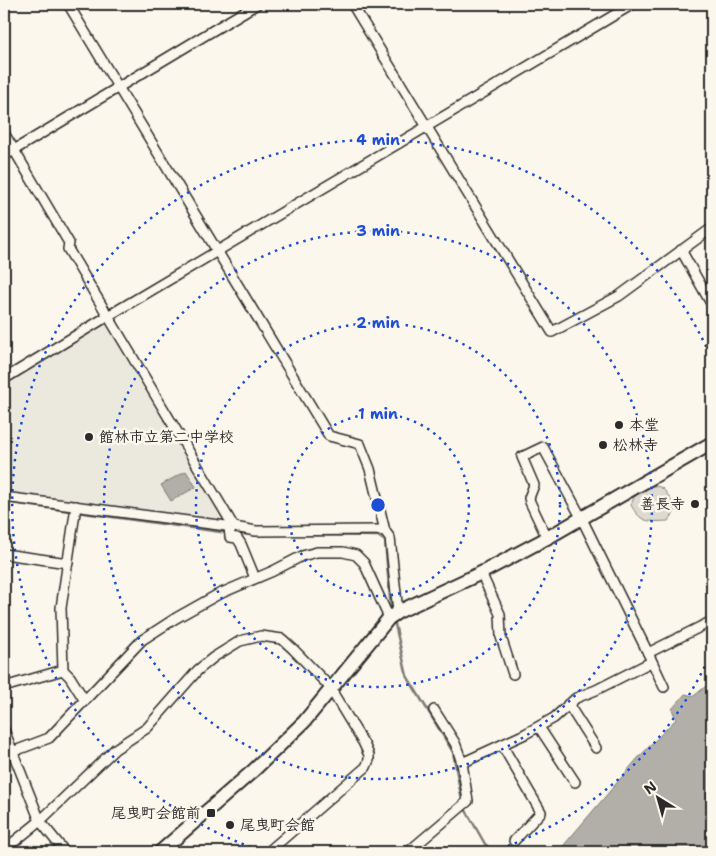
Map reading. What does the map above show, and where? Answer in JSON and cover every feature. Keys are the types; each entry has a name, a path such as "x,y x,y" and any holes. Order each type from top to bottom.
{"street":[{"path":"68,4 329,436 360,444 370,469 386,532 390,538 394,615"},
{"path":"4,156 257,4"},
{"path":"352,4 552,332 619,296 712,228"},
{"path":"4,379 633,4"},
{"path":"4,133 70,242 68,249 231,527 230,537 237,538 241,544 255,578"},
{"path":"681,250 712,305"},
{"path":"160,852 254,770 312,713 394,615 481,573 582,519 712,442"},
{"path":"547,538 530,502 529,498 534,485 522,457 543,447 582,519 664,688"},
{"path":"4,497 256,531 379,530 386,532"},
{"path":"76,506 61,608 63,670 70,677 85,701"},
{"path":"8,754 49,738 142,640 217,595 273,571 302,556 317,552 343,552 356,555 364,563 394,615"},
{"path":"4,554 68,563"},
{"path":"481,573 500,614 501,637 513,674"},
{"path":"462,764 554,718 576,698 596,690 712,621"},
{"path":"4,850 40,821 115,749 147,728 198,670 214,657 240,641 254,636 261,636 282,639 332,688 333,693 369,755 366,767 268,852"},
{"path":"4,688 63,670"},
{"path":"568,704 596,748"},
{"path":"408,852 464,806 468,798 462,764 455,743 434,710"},
{"path":"539,726 575,782"},
{"path":"4,730 8,754 40,821 65,852"},
{"path":"502,745 541,812 514,840"}],"shaded area":[{"name":"館林市立第二中学校","path":"105,323 225,523 6,493 4,490 4,385"},
{"path":"186,471 196,487 171,501 161,485"},
{"path":"649,485 662,488 668,495 674,511 668,521 646,520 638,515 631,505 634,497"},
{"path":"712,681 712,852 558,852 638,758 676,719 672,709 685,694 694,696"}],"waterway":[{"path":"4,142 47,214"},
{"path":"4,502 228,533"},
{"path":"236,534 250,534"},
{"path":"303,535 378,536 385,541 392,612"},
{"path":"394,620 407,676 453,752 462,801"},
{"path":"464,807 485,844 493,852"}],"place":[{"name":"本堂","path":"619,425"},
{"name":"館林市立第二中学校","path":"89,437"},
{"name":"松林寺","path":"603,445"},
{"name":"善長寺","path":"695,504"},
{"name":"尾曳町会館前","path":"211,813"},
{"name":"尾曳町会館","path":"230,825"}]}
